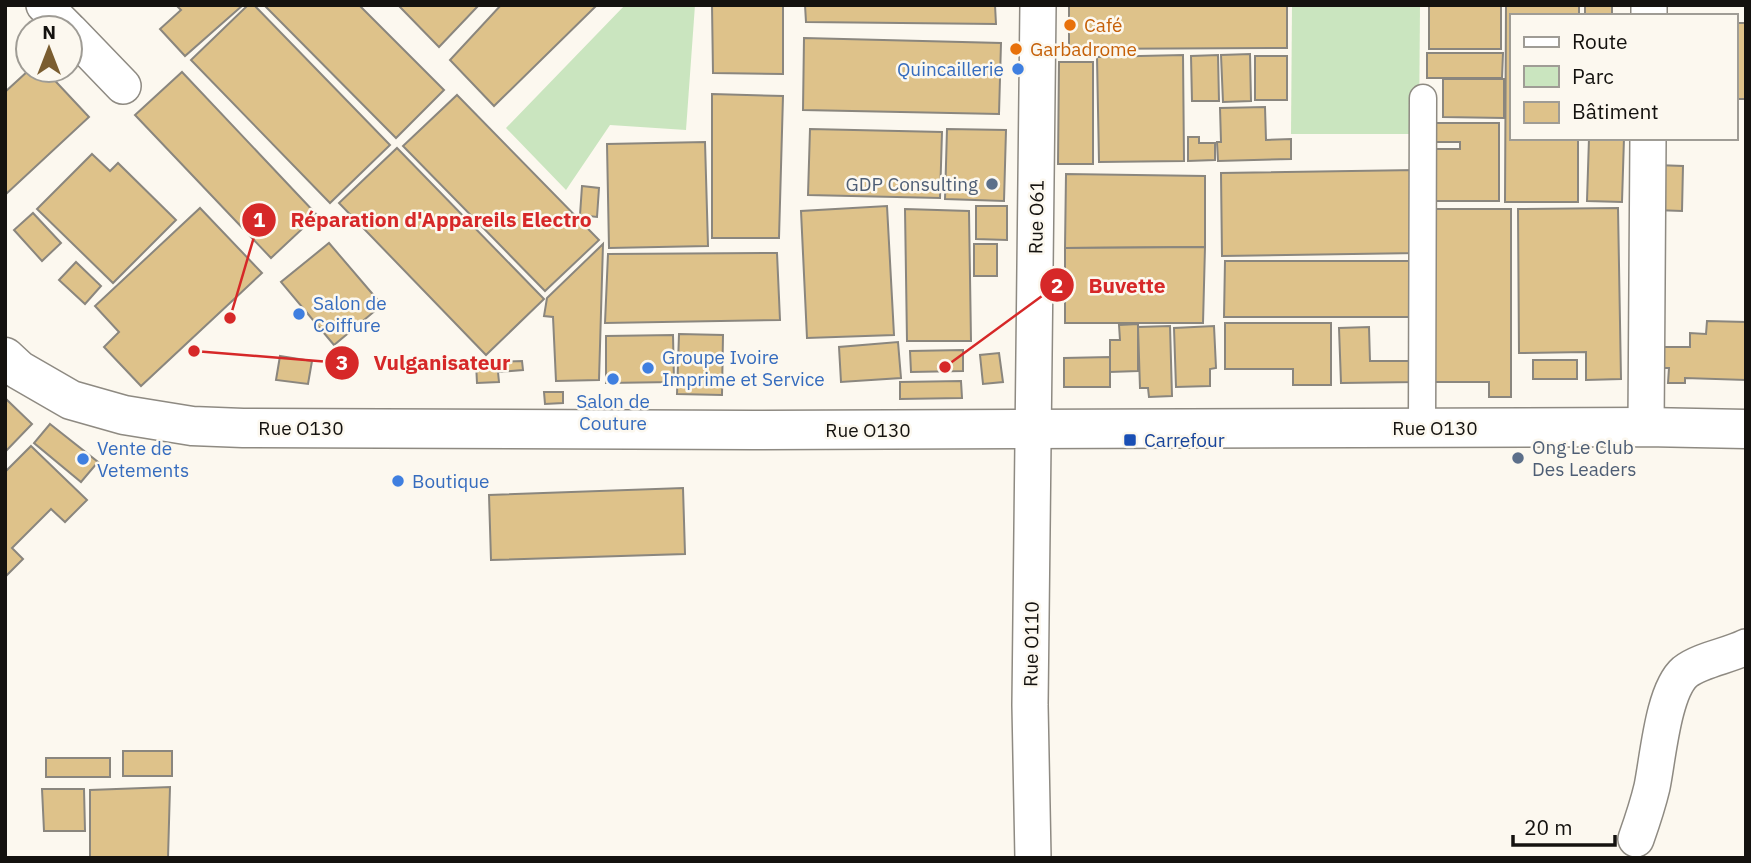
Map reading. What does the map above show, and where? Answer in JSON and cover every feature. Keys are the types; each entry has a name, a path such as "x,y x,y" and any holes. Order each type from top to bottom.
{"street":[{"name":"Rue O61","path":"1034,429 1038,5"},
{"path":"84,46 123,86"},
{"path":"1422,428 1423,99"},
{"path":"1646,427 1648,140"},
{"name":"Rue O130","path":"5,358 19,370 71,400 124,415 192,426 740,430 1746,429"},
{"name":"Rue O110","path":"1033,858 1030,705 1034,429"},
{"path":"1636,839 1651,790 1666,711 1678,680 1686,671 1746,648"}],"green space":[{"path":"625,5 695,5 686,130 610,125 566,190 506,128"},
{"path":"1292,5 1420,5 1419,134 1291,134"}],"building":[{"path":"176,5 243,5 185,56 160,29 181,10"},
{"path":"248,5 254,5 390,145 330,203 191,60"},
{"path":"264,5 359,5 444,90 396,138"},
{"path":"398,5 479,5 439,47"},
{"path":"501,5 595,7 494,106 450,60"},
{"path":"712,5 783,5 783,74 713,73"},
{"path":"805,5 995,5 996,24 806,22"},
{"path":"1069,5 1287,5 1287,48 1069,49"},
{"path":"1429,5 1501,5 1501,49 1429,49"},
{"path":"1506,5 1579,5 1579,14 1510,14 1510,140 1578,140 1578,202 1505,202"},
{"path":"1585,5 1612,5 1612,14 1585,14"},
{"path":"1737,23 1746,23 1746,99 1737,99"},
{"path":"804,38 1001,43 999,114 803,110"},
{"path":"1427,53 1503,53 1502,78 1427,78"},
{"path":"1250,54 1251,101 1223,102 1221,55"},
{"path":"1183,55 1184,161 1099,162 1097,57"},
{"path":"1218,55 1219,101 1192,101 1191,56"},
{"path":"1255,56 1287,56 1287,100 1255,100"},
{"path":"1059,62 1093,62 1093,164 1058,164"},
{"path":"182,72 317,215 271,258 135,115"},
{"path":"1443,79 1504,79 1504,118 1443,117"},
{"path":"14,84 58,84 89,117 5,195 5,92"},
{"path":"712,94 783,96 779,238 712,238"},
{"path":"457,95 599,240 545,291 403,146"},
{"path":"1265,107 1266,140 1291,139 1291,159 1218,161 1217,142 1221,142 1220,108"},
{"path":"1431,123 1499,123 1499,201 1430,201 1430,149 1460,149 1460,142 1431,142"},
{"path":"810,129 942,132 940,198 808,195"},
{"path":"947,129 1006,130 1004,201 945,199"},
{"path":"1188,137 1199,137 1199,143 1215,143 1215,160 1188,161"},
{"path":"1589,140 1624,140 1622,202 1587,201"},
{"path":"705,142 708,246 609,248 607,144"},
{"path":"397,148 544,299 486,355 339,203"},
{"path":"92,154 110,171 118,163 176,220 113,283 37,209"},
{"path":"1656,165 1683,166 1682,211 1655,210"},
{"path":"1416,170 1418,253 1222,256 1221,173"},
{"path":"1066,174 1205,176 1205,247 1065,248"},
{"path":"582,186 599,188 597,217 580,215"},
{"path":"887,206 894,335 807,338 801,211"},
{"path":"976,206 1007,206 1007,240 976,239"},
{"path":"200,208 262,273 141,386 104,347 119,332 95,306"},
{"path":"1618,208 1621,379 1586,380 1586,352 1519,353 1518,209"},
{"path":"905,209 969,211 971,341 907,341"},
{"path":"1429,209 1511,209 1511,397 1489,397 1489,382 1429,382"},
{"path":"33,213 61,243 42,261 14,230"},
{"path":"329,243 382,305 334,345 281,282"},
{"path":"603,244 599,380 556,381 553,317 544,316 547,298"},
{"path":"974,244 997,244 997,276 974,276"},
{"path":"1205,247 1203,323 1065,323 1065,248"},
{"path":"777,253 780,320 605,323 608,254"},
{"path":"1225,261 1421,261 1421,317 1224,317"},
{"path":"76,262 101,286 85,304 59,280"},
{"path":"1707,321 1746,322 1746,380 1685,378 1685,383 1668,383 1669,368 1662,368 1663,347 1690,347 1690,333 1706,334"},
{"path":"1225,323 1331,323 1331,385 1293,385 1293,369 1225,369"},
{"path":"1138,324 1138,371 1110,372 1110,340 1120,340 1119,325"},
{"path":"1170,326 1172,396 1149,397 1148,388 1140,388 1138,327"},
{"path":"1214,326 1216,368 1210,369 1210,386 1176,387 1174,328"},
{"path":"1369,327 1370,361 1416,361 1416,382 1341,383 1339,328"},
{"path":"679,334 723,335 722,395 677,394"},
{"path":"673,335 674,382 606,383 606,336"},
{"path":"898,342 901,378 841,382 839,347"},
{"path":"963,350 963,371 911,372 910,351"},
{"path":"999,353 1003,382 983,384 980,355"},
{"path":"280,356 312,361 308,384 276,380"},
{"path":"1110,357 1110,387 1064,387 1064,358"},
{"path":"1533,360 1577,360 1577,379 1533,379"},
{"path":"522,361 523,370 498,372 499,382 477,383 476,363"},
{"path":"961,381 962,398 900,399 900,382"},
{"path":"544,392 563,392 563,403 545,404"},
{"path":"5,398 32,424 5,452"},
{"path":"50,424 98,462 81,482 34,443"},
{"path":"31,446 87,500 65,522 51,509 12,548 23,559 5,577 5,472"},
{"path":"683,488 685,554 491,560 489,495"},
{"path":"123,751 172,751 172,776 123,776"},
{"path":"46,758 110,758 110,777 46,777"},
{"path":"170,787 168,858 90,858 90,790"},
{"path":"42,789 84,789 85,831 44,831"}],"place":[{"name":"Café","path":"1070,25"},
{"name":"Garbadrome","path":"1016,49"},
{"name":"Quincaillerie","path":"1018,69"},
{"name":"GDP Consulting","path":"992,184"},
{"name":"Salon de Coiffure","path":"299,314"},
{"name":"Réparation d'Appareils Electro","path":"230,318"},
{"name":"Vulganisateur","path":"194,351"},
{"name":"Buvette","path":"945,367"},
{"name":"Groupe Ivoire Imprime et Service","path":"648,368"},
{"name":"Salon de Couture","path":"613,379"},
{"name":"Carrefour","path":"1130,440"},
{"name":"Ong Le Club Des Leaders","path":"1518,458"},
{"name":"Vente de Vetements","path":"83,459"},
{"name":"Boutique","path":"398,481"}]}
